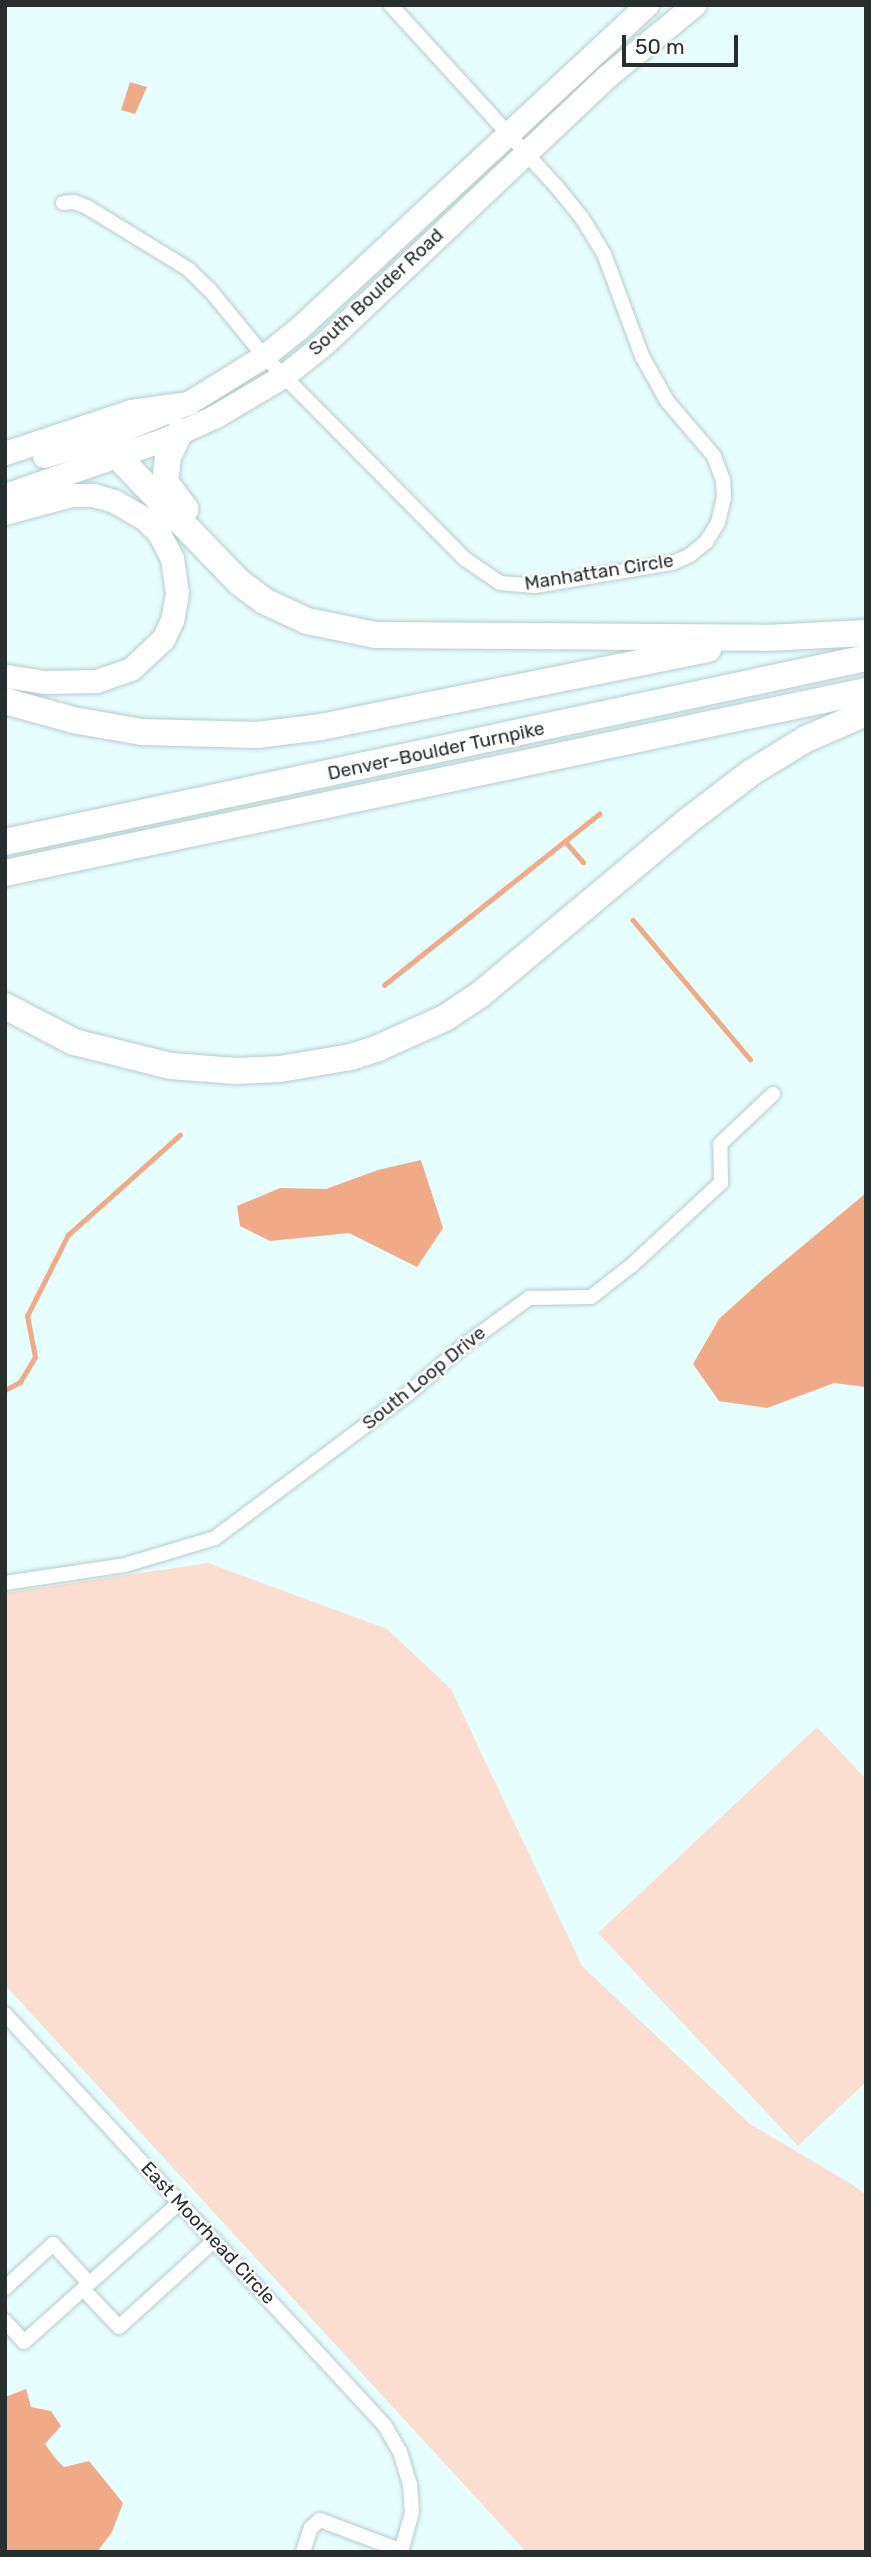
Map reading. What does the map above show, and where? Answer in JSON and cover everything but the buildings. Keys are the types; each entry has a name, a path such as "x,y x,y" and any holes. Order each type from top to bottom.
{"highway":[{"path":"180,432 168,457 165,482 172,495 206,533 223,569"},
{"path":"95,441 118,457 223,569 264,601 307,621 376,635 765,638 866,633"},
{"path":"5,701 73,720 142,732 257,735 321,727 765,638"},
{"name":"Denver–Boulder Turnpike","path":"7,842 866,658"},
{"name":"Denver–Boulder Turnpike","path":"5,873 866,691"},
{"path":"5,1006 74,1042 104,1052 171,1066 236,1071 279,1069 351,1057 379,1048 444,1018 481,994 712,801 761,766 825,730 866,713"}],"main road":[{"name":"South Boulder Road","path":"5,467 95,441 188,403 264,356 299,328 647,5"},
{"name":"South Boulder Road","path":"5,495 118,457 180,432 241,403 285,375 326,342 606,77 694,5"},
{"path":"5,453 131,411 188,403"},
{"path":"5,513 71,495 93,495 114,500 144,518 159,533 172,558 177,593 172,620 163,639 131,669 96,681 44,682 5,676"}],"street":[{"name":"Manhattan Circle","path":"63,203 74,202 87,206 188,269 216,297 264,356 465,559 500,583 535,586 673,563 690,555 706,542 718,523 724,498 723,480 714,456 667,401 644,359 604,254 582,218 391,5"},
{"name":"South Loop Drive","path":"5,1583 125,1564 215,1538 410,1393 463,1346 529,1297 591,1297 632,1265 721,1183 720,1144 773,1094"},
{"name":"East Moorhead Circle","path":"5,2014 385,2426 403,2458 410,2484 412,2512 406,2550"},
{"path":"5,2321 24,2342 179,2203"},
{"path":"5,2288 54,2244 119,2327 214,2241"},
{"path":"303,2552 312,2528 320,2520 406,2550"}],"shaded area":[{"path":"130,82 147,87 135,114 121,110"},
{"path":"421,1160 443,1228 417,1267 349,1233 270,1241 240,1226 237,1206 280,1188 326,1189 378,1170"},
{"path":"866,1193 866,1387 834,1383 767,1408 719,1401 693,1364 719,1319"},
{"path":"208,1563 387,1629 451,1689 582,1966 750,2124 866,2195 866,2552 526,2552 5,1985 5,1593"},
{"path":"817,1727 866,1779 866,2082 798,2146 598,1933"},
{"path":"26,2389 31,2407 51,2411 61,2426 45,2444 56,2459 64,2467 89,2461 123,2503 112,2532 97,2552 5,2552 5,2397"}],"waterway":[{"path":"384,985 599,814"},
{"path":"565,841 583,862"},
{"path":"633,920 750,1059"},
{"path":"5,1390 20,1382 35,1357 27,1316 68,1235 180,1135"}]}
